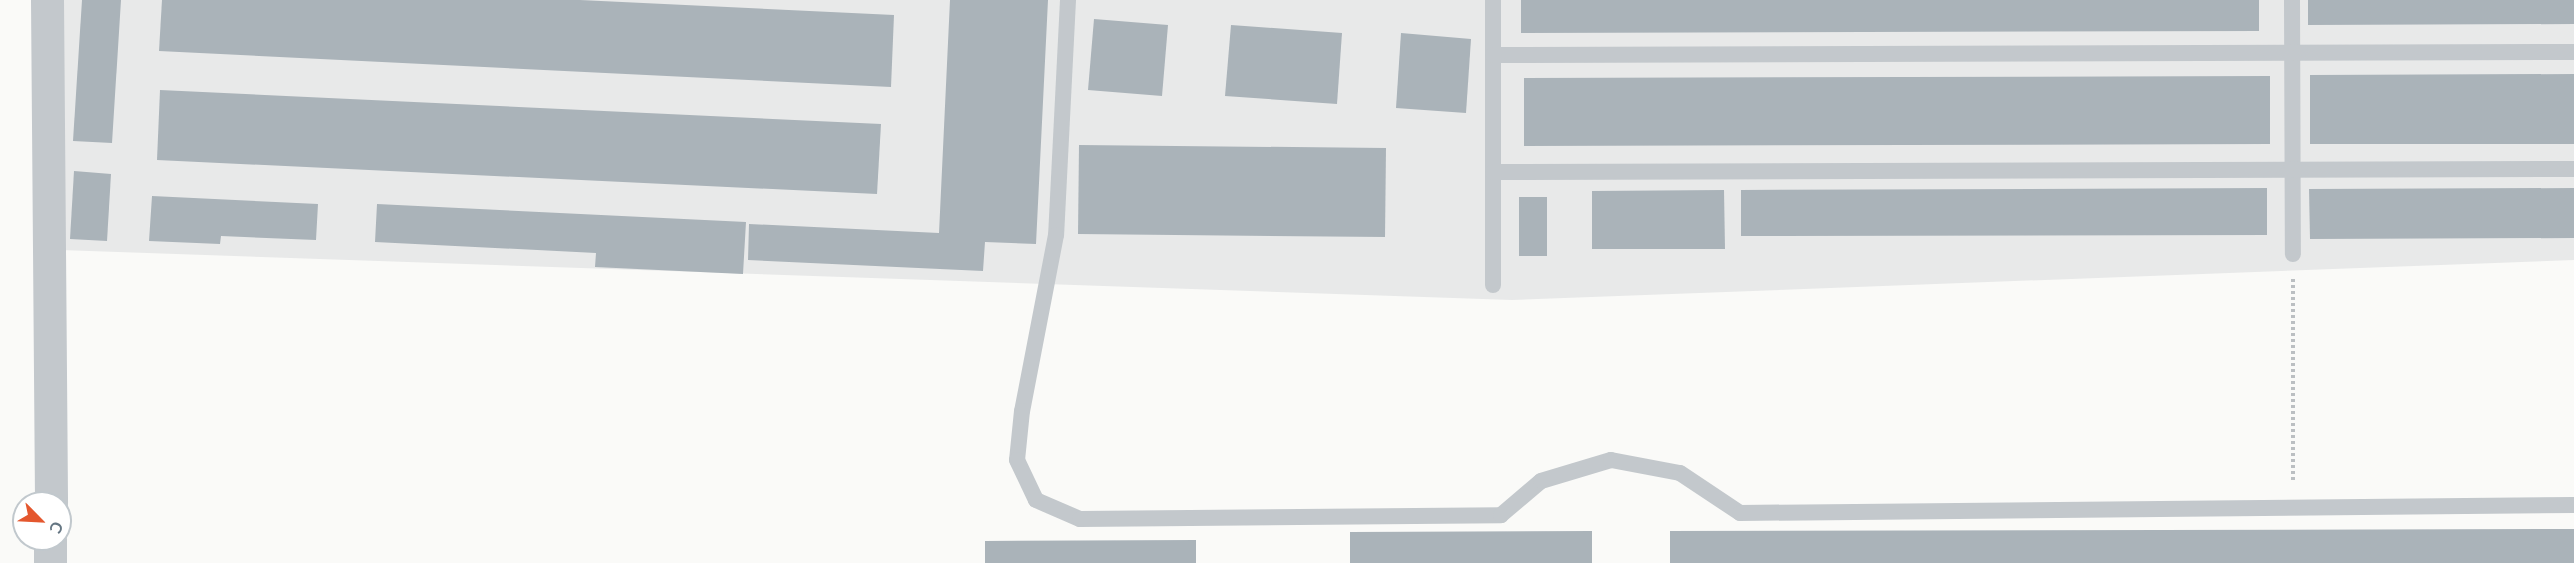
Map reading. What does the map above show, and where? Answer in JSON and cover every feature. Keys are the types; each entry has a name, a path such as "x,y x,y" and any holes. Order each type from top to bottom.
{"street":[{"path":"47,0 51,491"}],"lane":[{"path":"1068,0 1056,235 1022,411 1017,460 1036,500 1080,519 1501,515 1541,481 1611,460 1680,473 1740,513 2574,504"},
{"path":"1493,0 1493,285"},
{"path":"2292,0 2293,254"},
{"path":"1493,55 2574,52"},
{"path":"1493,172 2574,169"}],"path":[{"path":"2293,254 2293,507"}],"shaded area":[{"path":"58,0 2574,0 2574,260 1512,300 60,250"}],"building":[{"path":"82,0 121,0 112,143 73,141"},
{"path":"162,0 580,0 894,15 891,87 159,51"},
{"path":"950,0 1048,0 1036,244 985,242 983,271 748,260 749,224 939,233"},
{"path":"1521,0 2259,0 2259,31 1521,33"},
{"path":"2308,0 2574,0 2574,24 2308,25"},
{"path":"1094,19 1168,25 1162,96 1088,90"},
{"path":"1231,25 1342,33 1337,104 1225,96"},
{"path":"1401,33 1471,39 1466,113 1396,108"},
{"path":"2574,74 2574,144 2310,144 2310,75"},
{"path":"2270,76 2270,144 1524,146 1524,78"},
{"path":"160,90 881,124 877,194 157,160"},
{"path":"1079,145 1386,148 1385,237 1078,234"},
{"path":"74,171 111,174 107,241 70,239"},
{"path":"2267,188 2267,235 1741,236 1741,190"},
{"path":"2574,188 2574,238 2310,239 2309,189"},
{"path":"1724,190 1725,249 1592,249 1592,191"},
{"path":"152,196 318,204 316,240 221,236 220,244 149,241"},
{"path":"1519,197 1547,197 1547,256 1519,256"},
{"path":"377,204 746,222 743,274 595,267 596,253 375,242"},
{"path":"2574,529 2574,563 1670,563 1670,531"},
{"path":"1592,531 1592,563 1350,563 1350,532"},
{"path":"1196,540 1196,563 985,563 985,541"}]}
